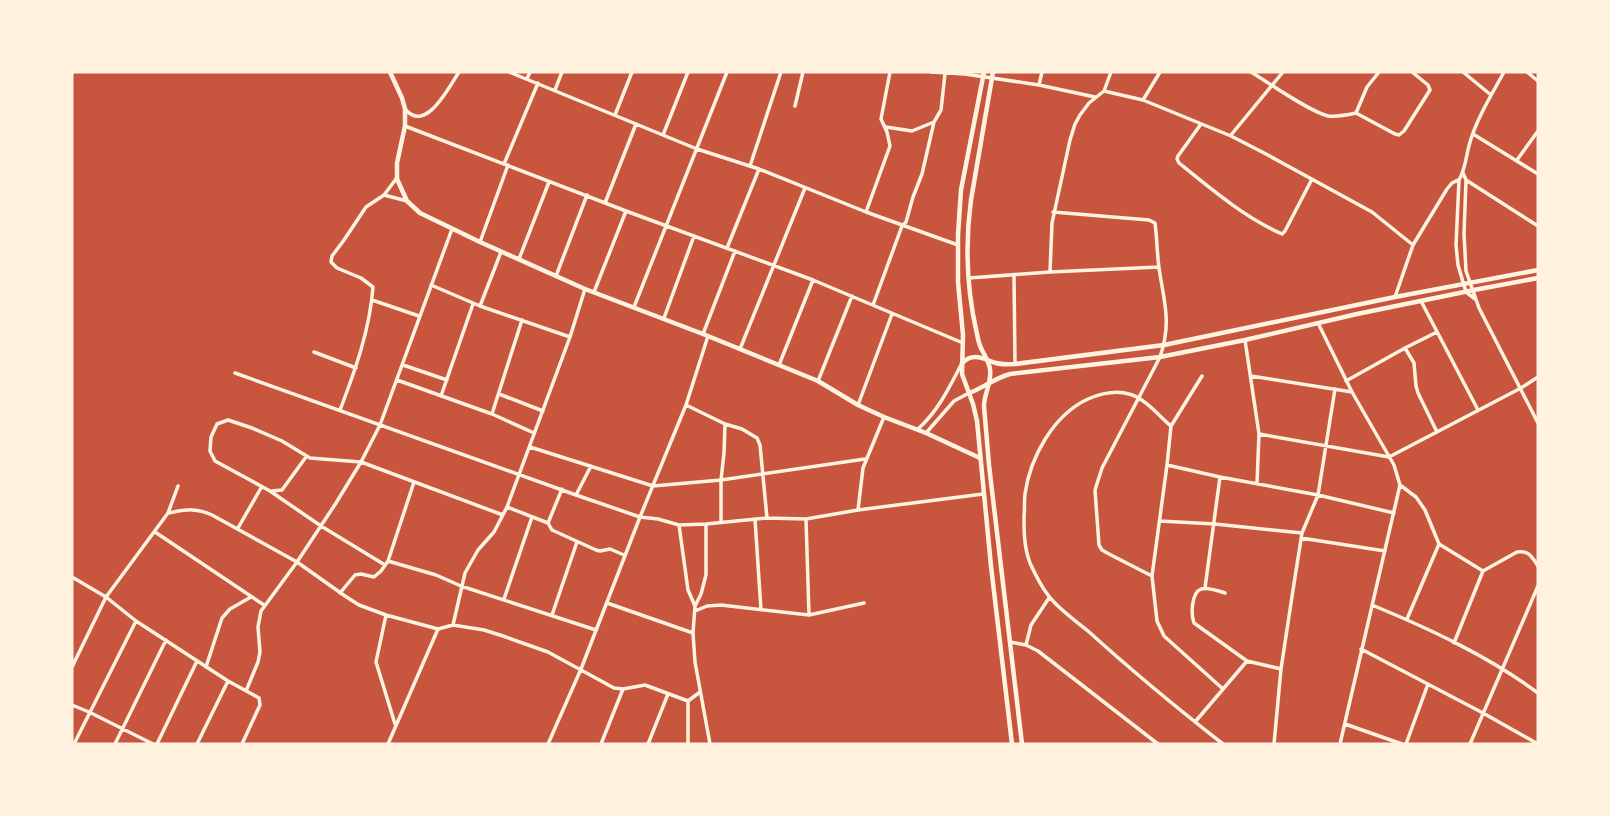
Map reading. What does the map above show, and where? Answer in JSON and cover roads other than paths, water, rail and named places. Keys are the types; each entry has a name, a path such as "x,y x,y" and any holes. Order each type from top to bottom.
{"street":[{"path":"390,72 405,109 397,178 407,201 420,213 585,289 818,381 884,417 918,429 980,458"},
{"path":"405,109 411,116 424,116 440,100 459,72"},
{"path":"509,72 697,149 759,169 902,226 958,244 968,241"},
{"path":"527,79 530,72"},
{"path":"555,90 562,72"},
{"path":"615,115 632,72"},
{"path":"663,135 688,72"},
{"path":"634,307 727,72"},
{"path":"750,166 781,72"},
{"path":"795,106 803,72"},
{"path":"866,212 890,146 881,118 890,72"},
{"path":"931,72 983,74 992,78 1095,97"},
{"path":"993,72 968,219 969,278 977,334 991,371 984,402 985,416 1022,744"},
{"path":"1039,85 1042,72"},
{"path":"1051,272 1054,212 1075,124 1095,97 1104,91 1111,72"},
{"path":"1143,100 1160,72"},
{"path":"1251,72 1326,115 1345,116 1356,113 1395,134 1401,134 1420,109 1430,90 1428,85 1412,72"},
{"path":"1230,136 1283,72"},
{"path":"1356,113 1367,87 1379,72"},
{"path":"1463,72 1491,96"},
{"path":"1475,299 1466,292 1463,285 1455,245 1459,180 1473,135 1504,72"},
{"path":"1527,72 1538,82"},
{"path":"873,305 922,174 934,122 941,110 944,74"},
{"path":"983,74 960,204 958,282 963,380 975,412 1012,744"},
{"path":"480,242 538,83"},
{"path":"1104,91 1143,100 1230,136 1371,212 1413,244"},
{"path":"885,127 912,131 934,122"},
{"path":"605,203 636,124"},
{"path":"1201,124 1178,156 1179,163 1215,192 1282,234 1312,179"},
{"path":"405,125 549,182 813,280 963,343"},
{"path":"1517,160 1538,131"},
{"path":"1473,135 1538,174"},
{"path":"966,164 976,166"},
{"path":"727,248 759,169"},
{"path":"1463,173 1466,180 1465,263 1475,299 1538,423"},
{"path":"340,410 356,368 373,287 361,278 337,268 331,262 332,256 363,210 384,195 397,178"},
{"path":"1395,297 1413,244 1452,183 1466,180 1476,185 1538,226"},
{"path":"519,259 549,182"},
{"path":"740,349 805,188"},
{"path":"384,195 407,201"},
{"path":"555,276 587,195"},
{"path":"594,292 626,211"},
{"path":"1054,212 1154,221 1168,325 1164,345 1101,468 1095,497 1098,540 1102,550 1152,576"},
{"path":"246,691 258,662 259,617 264,605 321,526 361,462 380,425 452,229"},
{"path":"664,318 694,236"},
{"path":"548,744 686,405 706,335 735,251"},
{"path":"480,306 501,252"},
{"path":"918,429 934,412 962,363 973,356 1000,364 1015,364 1164,345 1354,305 1536,271 1538,263"},
{"path":"969,278 1105,268 1159,267"},
{"path":"1014,275 1015,364"},
{"path":"926,433 954,401 1001,376 1160,357 1538,278"},
{"path":"779,365 813,280"},
{"path":"431,285 473,304 570,337"},
{"path":"453,625 461,586 469,564 490,537 520,475 585,289"},
{"path":"818,381 852,296"},
{"path":"372,300 419,316"},
{"path":"1421,301 1478,410"},
{"path":"441,397 473,304"},
{"path":"1354,305 1357,314"},
{"path":"859,405 892,314"},
{"path":"492,414 522,320"},
{"path":"1318,323 1346,381 1396,470 1400,485 1340,744"},
{"path":"1346,381 1438,332"},
{"path":"1245,340 1259,433 1257,483"},
{"path":"1405,348 1415,363 1418,393 1437,432"},
{"path":"314,352 356,368"},
{"path":"1038,361 1039,371"},
{"path":"402,365 447,380"},
{"path":"235,373 640,517 679,525 768,518 806,519 983,494"},
{"path":"1202,376 1171,426 1152,576 1160,631 1223,689"},
{"path":"1251,376 1352,392"},
{"path":"1259,433 1389,457 1538,377"},
{"path":"397,380 492,414 534,433"},
{"path":"1274,744 1281,669 1302,536 1318,495 1335,389"},
{"path":"499,394 542,411"},
{"path":"1171,426 1138,397 1129,394 1103,394 1082,402 1061,420 1035,459 1025,494 1025,545 1031,566 1049,598 1223,744"},
{"path":"686,405 758,438 768,518"},
{"path":"858,510 863,468 884,417"},
{"path":"502,515 361,462 306,457 282,441 228,420 217,424 211,437 210,451 215,461 270,491 321,526 386,563 444,578 596,630"},
{"path":"721,522 725,424"},
{"path":"530,447 653,486 721,480 866,459"},
{"path":"270,491 282,491 306,457"},
{"path":"1167,465 1394,513"},
{"path":"576,495 591,466"},
{"path":"1205,588 1220,477"},
{"path":"340,593 355,575 377,576 386,563 414,482"},
{"path":"1400,485 1416,497 1425,510 1439,544 1483,571"},
{"path":"72,667 106,597 168,513 178,486"},
{"path":"237,529 261,488"},
{"path":"548,523 562,489"},
{"path":"506,507 548,523 552,530 577,542 600,551 610,549 625,555"},
{"path":"168,513 202,510 297,562 359,605 386,615 438,629 453,625 503,635 548,652 614,688 645,685 688,701"},
{"path":"504,599 532,517"},
{"path":"755,519 761,610"},
{"path":"806,519 809,615"},
{"path":"1160,521 1214,524 1385,551"},
{"path":"706,524 706,575 695,608 693,633 695,662 710,744"},
{"path":"679,525 688,590 695,608"},
{"path":"155,532 264,605"},
{"path":"552,615 577,542"},
{"path":"1407,619 1439,544"},
{"path":"1454,643 1483,571 1522,551 1530,554 1538,566"},
{"path":"72,578 106,597 136,621 206,667 259,698 242,744"},
{"path":"1470,744 1538,586"},
{"path":"1225,593 1205,588 1199,590 1192,615 1194,623 1247,661 1281,669"},
{"path":"206,667 222,618 230,609 251,597"},
{"path":"1026,645 1031,625 1049,598"},
{"path":"607,603 693,633"},
{"path":"695,608 721,605 809,615 864,603"},
{"path":"1372,605 1407,619 1502,667 1537,690"},
{"path":"386,615 376,662 396,726"},
{"path":"74,744 136,621"},
{"path":"388,744 438,629"},
{"path":"115,744 166,640"},
{"path":"1010,642 1038,651 1158,744"},
{"path":"1361,649 1538,744"},
{"path":"72,705 155,744 197,661"},
{"path":"1195,722 1247,661"},
{"path":"197,744 228,681"},
{"path":"1345,724 1404,744 1429,684"},
{"path":"601,744 623,689"},
{"path":"688,701 700,692"},
{"path":"648,744 668,694"},
{"path":"688,701 688,744"}]}
